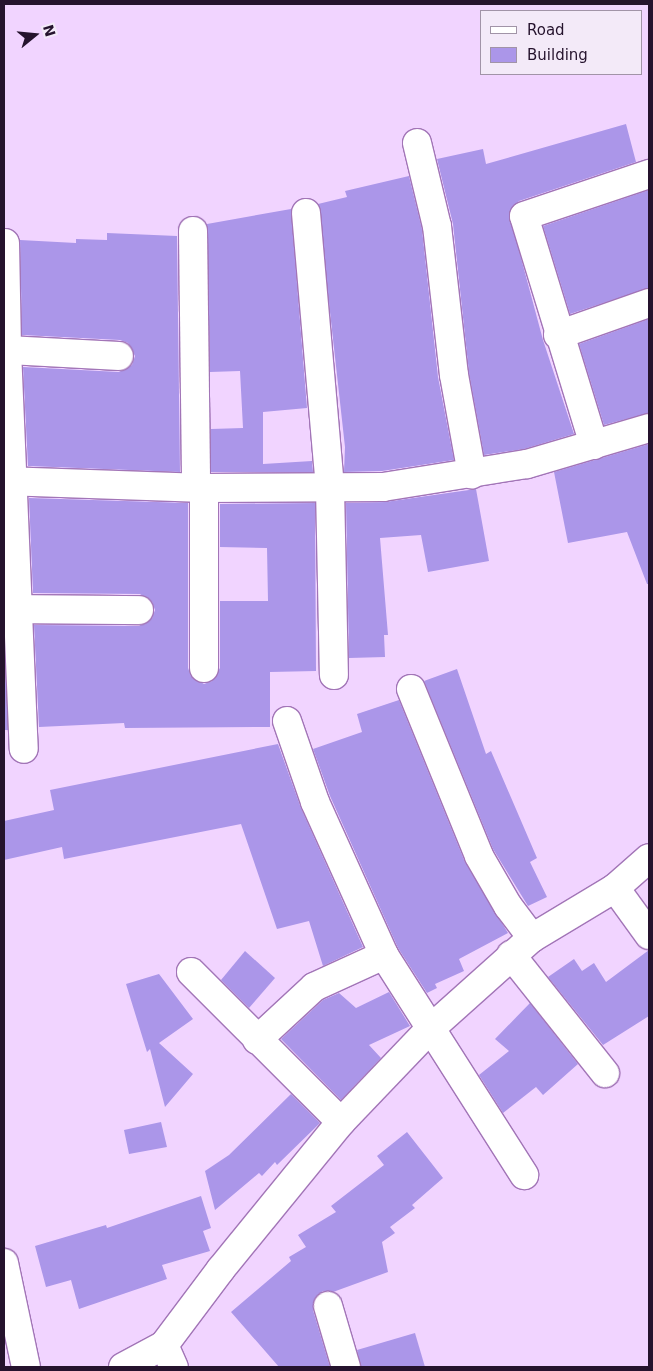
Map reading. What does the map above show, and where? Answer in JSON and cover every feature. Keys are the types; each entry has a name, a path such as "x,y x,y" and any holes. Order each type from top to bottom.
{"street":[{"path":"417,143 437,226 454,375 472,474"},
{"path":"594,445 558,336 524,216 649,174"},
{"path":"306,213 330,488 334,675"},
{"path":"193,231 204,668"},
{"path":"5,243 8,482 19,609 24,748"},
{"path":"558,336 649,303"},
{"path":"7,350 119,356"},
{"path":"8,482 200,488 383,487 527,464 649,428"},
{"path":"19,609 139,610"},
{"path":"411,689 479,856 508,906 532,938"},
{"path":"287,721 315,802 384,955 429,1030 524,1175"},
{"path":"123,1367 169,1356 221,1269 342,1122 429,1030 532,938 615,888 649,858"},
{"path":"615,888 649,935"},
{"path":"257,1040 314,987 384,955"},
{"path":"511,955 605,1073"},
{"path":"191,972 257,1040 342,1122"},
{"path":"4,1263 26,1367"},
{"path":"328,1306 346,1367"}],"building":[{"path":"626,124 636,162 519,201 509,213 543,340 574,434 524,449 484,455 469,373 453,224 437,159 483,149 486,164"},
{"path":"409,176 422,229 438,377 454,460 382,471 344,472 345,447 318,204 347,197 345,191"},
{"path":"649,190 649,288 570,314 543,226"},
{"path":"291,209 307,408 263,412 263,464 312,461 313,472 211,472 211,429 243,428 240,371 210,372 207,224"},
{"path":"107,233 177,236 180,472 28,466 23,367 119,372 132,365 135,356 128,343 120,340 22,335 20,240 76,243 76,239 107,240"},
{"path":"649,319 649,413 604,425 579,344"},
{"path":"649,444 649,584 647,584 627,532 568,543 554,472"},
{"path":"476,489 489,561 428,572 421,535 380,538 388,635 384,635 385,657 349,658 346,503 385,502"},
{"path":"29,498 188,503 188,668 191,676 204,684 212,681 220,668 220,601 268,601 267,548 220,547 220,504 315,503 316,671 270,672 270,727 125,728 124,723 39,727 34,625 139,626 152,618 155,610 152,602 140,594 33,593"},
{"path":"4,641 8,730 4,730"},
{"path":"457,669 486,754 491,751 537,858 530,862 547,897 528,906 493,849 424,681"},
{"path":"399,700 465,862 508,933 459,959 464,971 435,984 437,988 427,993 398,948 330,796 313,749 362,732 357,714"},
{"path":"278,744 301,808 363,947 323,966 309,921 277,929 241,824 64,859 62,847 4,860 4,821 54,810 50,790"},
{"path":"649,950 649,1016 603,1045 548,977 574,959 582,971 594,963 606,982"},
{"path":"245,951 275,978 249,1008 221,980"},
{"path":"159,974 193,1019 159,1043 193,1074 165,1107 150,1049 147,1052 126,984"},
{"path":"389,992 410,1026 369,1045 381,1058 341,1100 281,1039 323,1000 339,993 356,1008"},
{"path":"530,1003 578,1064 543,1095 536,1087 503,1113 479,1075 509,1051 495,1039"},
{"path":"291,1094 320,1123 277,1165 275,1162 262,1176 259,1173 215,1210 205,1171 229,1155"},
{"path":"161,1122 167,1147 129,1154 124,1130"},
{"path":"407,1132 443,1178 412,1205 415,1208 390,1227 395,1233 382,1242 388,1272 333,1292 323,1291 315,1298 313,1310 330,1367 279,1367 231,1312 291,1261 289,1257 306,1247 298,1235 336,1212 331,1206 384,1165 377,1156"},
{"path":"201,1196 211,1228 203,1231 210,1251 162,1265 167,1279 79,1309 71,1280 46,1287 35,1246 106,1225 107,1228"},
{"path":"415,1333 425,1367 361,1367 357,1350"}]}
